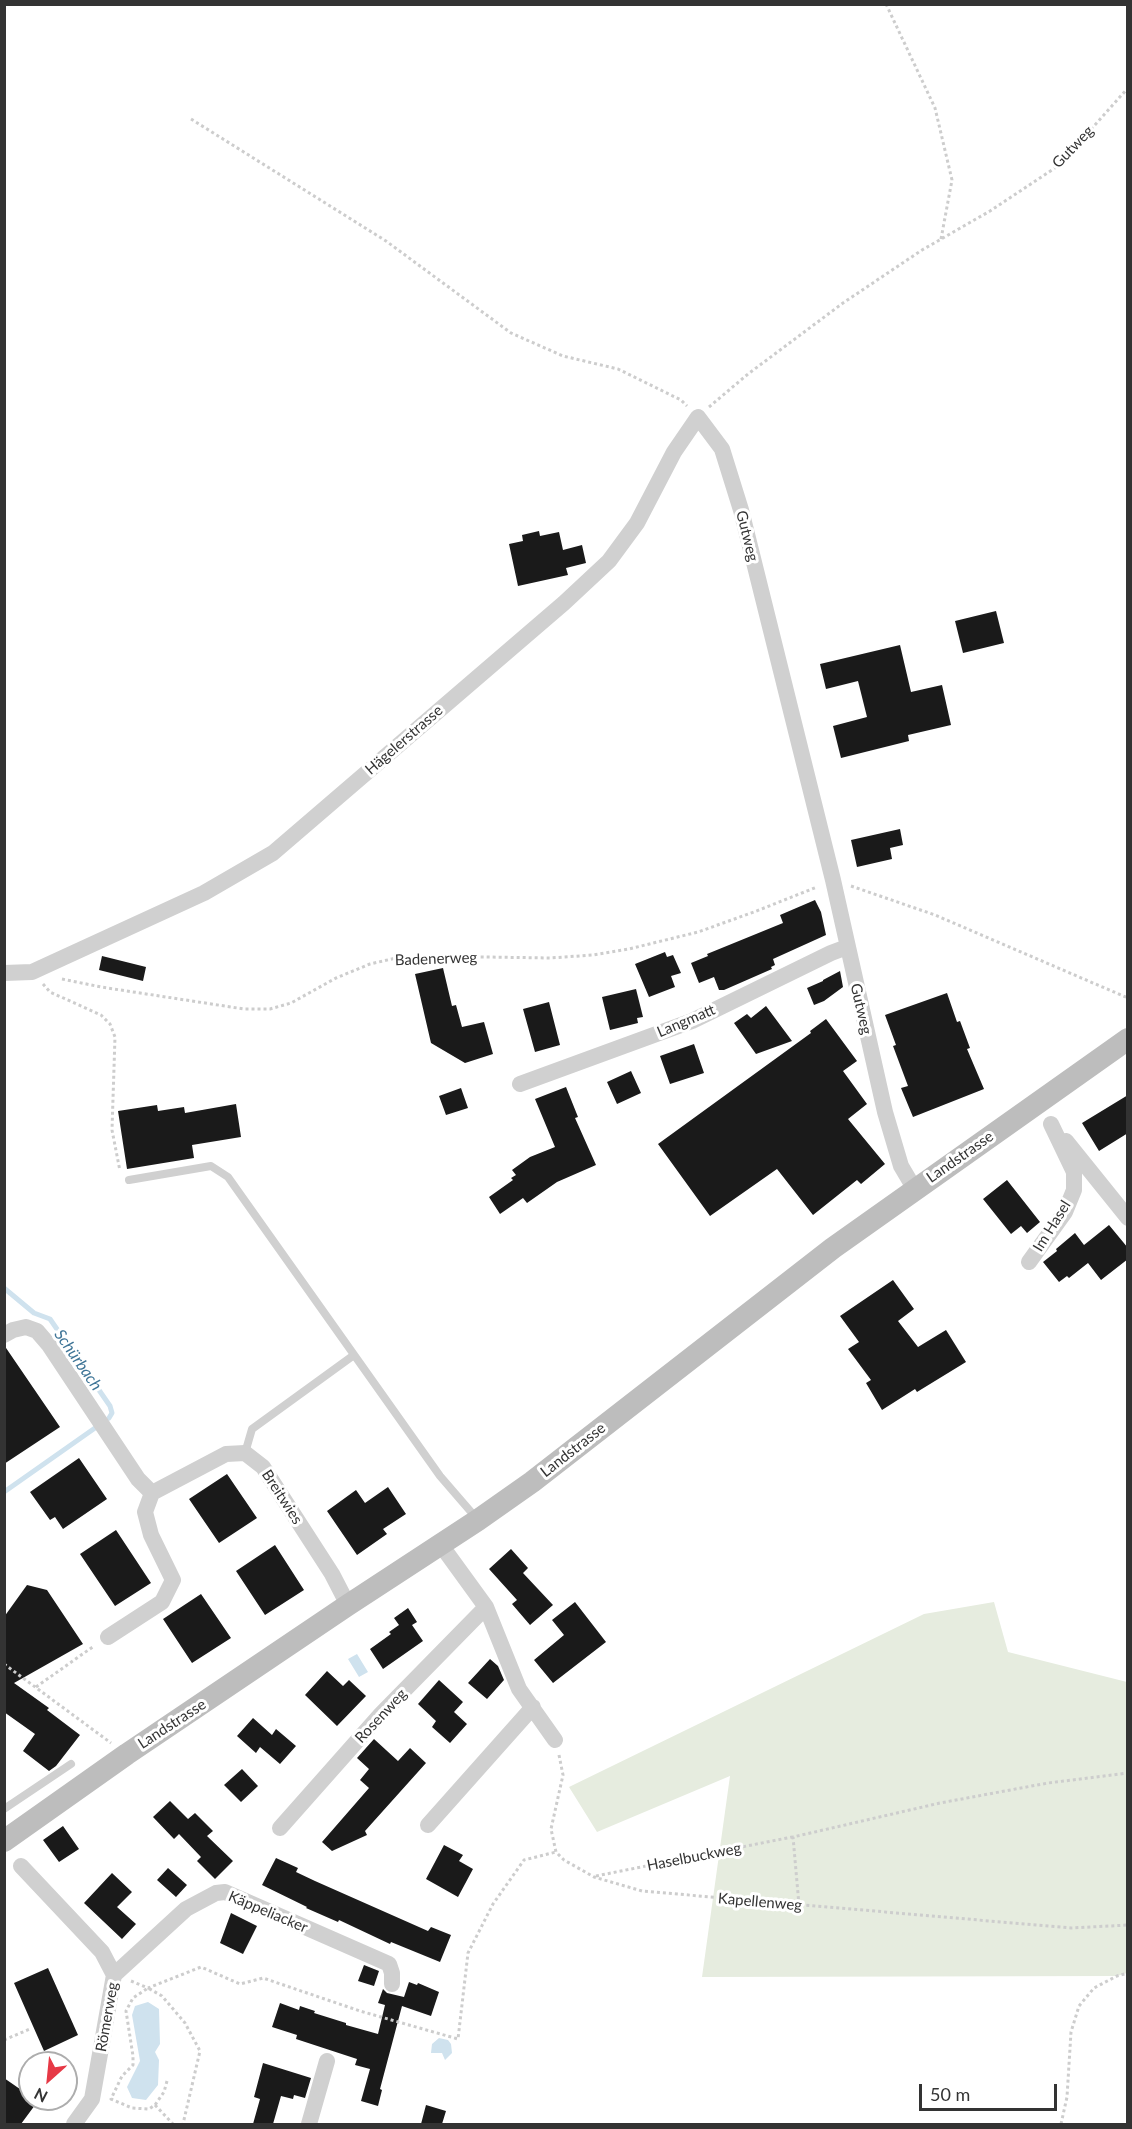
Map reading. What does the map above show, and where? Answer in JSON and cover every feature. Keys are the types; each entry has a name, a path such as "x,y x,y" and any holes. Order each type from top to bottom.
{"main road":[{"name":"Landstrasse","path":"4,1841 127,1754 478,1520 633,1404 759,1303 914,1188 1128,1039"}],"street":[{"name":"Gutweg","path":"699,417 722,449 741,510 833,880 885,1112 901,1166 914,1188"},
{"name":"Hägelerstrasse","path":"32,972 204,893 273,853 564,603 609,561 637,523 674,452 699,417"},
{"name":"Langmatt","path":"520,1084 692,1021 847,947"},
{"path":"4,973 32,972"},
{"name":"Im Hasel","path":"1029,1262 1065,1212 1074,1190 1074,1172 1039,1101"},
{"name":"Im Hasel","path":"1051,1124 1128,1218"},
{"path":"4,1335 26,1327 37,1331 49,1345 138,1479 152,1493"},
{"path":"108,1637 162,1602 173,1580 151,1535 145,1512 152,1493 226,1454 245,1453"},
{"name":"Breitwies","path":"245,1453 263,1467 332,1574 348,1605"},
{"path":"441,1545 486,1607 519,1689 555,1740"},
{"name":"Rosenweg","path":"280,1828 381,1714 486,1607"},
{"path":"428,1825 532,1707"},
{"name":"Römerweg","path":"21,1866 102,1952 114,1975 92,2099 74,2124"},
{"name":"Käppeliacker","path":"114,1975 186,1909 216,1893 225,1892 389,1965 392,1984"},
{"path":"309,2124 327,2061"}],"lane":[{"path":"129,1180 211,1166 228,1177 441,1476 478,1520"},
{"path":"245,1453 252,1429 354,1355"},
{"path":"4,1809 71,1764"}],"path":[{"path":"886,4 935,108 950,170 952,180 941,239"},
{"name":"Gutweg","path":"699,417 748,374 843,303 1058,166 1128,88"},
{"path":"191,119 386,241 511,333 563,356 618,369 681,400 699,417"},
{"path":"833,880 935,915 1128,998"},
{"name":"Badenerweg","path":"32,972 101,987 244,1009 270,1009 291,1003 336,978 370,964 396,958 423,956 550,958 593,955 629,949 698,932 833,880"},
{"path":"32,972 50,992 101,1015 110,1024 114,1037 112,1130 118,1169 129,1180"},
{"path":"36,1687 108,1637"},
{"path":"4,1664 127,1754"},
{"name":"Kapellenweg","path":"555,1740 563,1775 551,1829 556,1852 564,1860 594,1877 642,1891 1071,1928 1128,1925"},
{"name":"Haselbuckweg","path":"594,1877 793,1837 951,1801 1048,1783 1128,1773"},
{"path":"793,1837 799,1905"},
{"path":"166,2081 164,2092 155,2105 149,2109 132,2108 111,2099 122,2076 133,2065 126,2010 133,1998 148,1988 201,1967"},
{"path":"1061,2124 1067,2097 1071,2032 1079,2006 1094,1988 1128,1973"},
{"path":"114,1975 162,1996 185,2023 200,2050 183,2124"},
{"path":"4,2040 30,2029"},
{"path":"155,2105 173,2124"}],"shaded area":[{"path":"994,1602 1008,1652 1127,1682 1127,1973 1117,1976 702,1977 730,1776 597,1832 569,1787 924,1614"}],"water":[{"path":"357,1654 368,1672 359,1677 348,1659"},
{"path":"148,2002 159,2009 160,2044 155,2052 159,2060 158,2085 146,2100 132,2098 127,2087 140,2061 132,2015 135,2006"},
{"path":"439,2038 448,2040 451,2044 452,2053 445,2060 442,2053 431,2053 432,2044"}],"building":[{"path":"539,531 540,536 559,532 563,550 582,545 586,563 566,568 568,575 518,586 509,544 523,541 522,535"},
{"path":"996,611 1004,643 963,653 955,621"},
{"path":"900,645 911,692 942,685 951,725 908,735 909,741 841,758 833,726 867,717 858,681 826,689 820,664"},
{"path":"900,829 903,845 890,848 892,859 857,867 851,840"},
{"path":"815,900 821,912 826,935 773,959 775,965 771,967 772,969 724,990 719,990 714,977 699,983 691,963 708,956 707,954 783,923 780,915"},
{"path":"665,952 667,957 673,955 681,973 671,976 675,987 649,997 635,964"},
{"path":"102,956 146,967 143,981 99,970"},
{"path":"443,968 452,1006 456,1005 462,1027 484,1022 493,1054 465,1063 431,1043 415,974"},
{"path":"840,971 843,987 824,1001 814,1005 807,988"},
{"path":"636,989 643,1017 637,1018 638,1023 610,1030 602,997"},
{"path":"947,993 957,1022 960,1021 970,1048 967,1049 984,1089 913,1117 901,1088 908,1086 893,1046 896,1045 885,1015"},
{"path":"549,1002 560,1045 535,1052 523,1009"},
{"path":"766,1006 792,1041 756,1054 734,1023 747,1014 751,1018"},
{"path":"826,1019 857,1061 843,1071 867,1104 848,1119 885,1164 861,1184 857,1180 813,1215 777,1169 710,1216 658,1144 811,1033 810,1031"},
{"path":"694,1044 704,1073 670,1084 660,1056"},
{"path":"631,1071 641,1093 617,1104 607,1082"},
{"path":"566,1087 578,1117 575,1118 596,1165 557,1182 527,1203 523,1198 500,1214 489,1197 513,1180 511,1178 516,1175 512,1170 530,1157 555,1147 535,1099"},
{"path":"461,1088 468,1108 446,1115 439,1096"},
{"path":"1128,1095 1128,1133 1099,1151 1082,1123"},
{"path":"236,1104 241,1137 192,1145 194,1158 127,1169 118,1111 157,1105 158,1111 184,1107 185,1113"},
{"path":"1007,1180 1040,1222 1027,1233 1021,1226 1011,1234 983,1199"},
{"path":"1109,1225 1128,1248 1128,1259 1101,1280 1088,1263 1069,1278 1067,1276 1059,1282 1043,1262 1075,1233 1084,1245"},
{"path":"893,1280 914,1309 898,1321 918,1347 946,1330 966,1362 917,1392 915,1389 882,1410 866,1383 871,1380 848,1349 859,1342 840,1316"},
{"path":"4,1345 60,1427 4,1464"},
{"path":"79,1458 107,1499 63,1529 55,1517 50,1520 30,1492"},
{"path":"227,1474 257,1518 219,1543 189,1499"},
{"path":"388,1487 406,1514 383,1529 387,1534 357,1555 327,1511 356,1490 365,1503"},
{"path":"116,1530 151,1583 115,1606 80,1554"},
{"path":"275,1545 304,1590 265,1615 236,1571"},
{"path":"511,1549 528,1568 523,1573 553,1605 530,1625 512,1604 517,1600 489,1569"},
{"path":"27,1585 47,1590 83,1644 14,1683 49,1708 47,1710 80,1735 56,1766 49,1771 23,1751 35,1734 4,1712 4,1617"},
{"path":"201,1594 231,1638 192,1663 163,1619"},
{"path":"575,1602 606,1642 553,1683 534,1660 564,1635 552,1620"},
{"path":"408,1608 417,1622 412,1625 423,1641 383,1669 370,1649 391,1634 389,1632 399,1625 394,1618"},
{"path":"490,1659 498,1666 504,1680 487,1699 468,1683"},
{"path":"327,1671 343,1686 349,1680 366,1696 337,1726 305,1695"},
{"path":"439,1680 463,1702 454,1712 467,1724 450,1743 432,1727 436,1721 418,1704"},
{"path":"253,1718 272,1735 276,1729 296,1746 280,1764 260,1747 256,1753 237,1736"},
{"path":"374,1739 398,1761 410,1748 426,1763 365,1831 367,1835 332,1851 322,1842 369,1788 360,1780 369,1769 357,1758"},
{"path":"242,1769 258,1786 241,1802 224,1785"},
{"path":"170,1801 188,1819 195,1813 213,1831 207,1836 233,1861 215,1879 197,1861 201,1857 179,1834 174,1839 153,1817"},
{"path":"63,1826 79,1849 59,1862 43,1840"},
{"path":"444,1845 463,1855 459,1861 473,1869 458,1897 426,1879"},
{"path":"276,1858 298,1868 296,1872 428,1931 431,1927 451,1935 440,1962 391,1942 390,1944 339,1920 338,1922 262,1885"},
{"path":"168,1868 187,1885 176,1897 157,1880"},
{"path":"112,1873 132,1892 117,1907 136,1924 122,1939 84,1903"},
{"path":"231,1913 257,1926 243,1954 220,1943"},
{"path":"364,1965 379,1971 374,1986 358,1981"},
{"path":"48,1968 78,2035 44,2051 14,1983"},
{"path":"409,1982 417,1985 418,1983 439,1992 431,2016 402,2006 380,2089 382,2090 378,2106 361,2101 370,2069 355,2065 357,2059 296,2039 297,2035 272,2027 280,2003 299,2010 300,2006 346,2023 346,2025 378,2034 385,2005 378,2003 383,1989 387,1993 404,1997"},
{"path":"263,2063 311,2078 305,2098 294,2095 293,2099 281,2096 273,2124 253,2124 260,2099 254,2097"},
{"path":"4,2078 18,2088 18,2111 31,2111 21,2124 4,2124"},
{"path":"426,2105 446,2111 442,2124 421,2124"}],"waterway":[{"name":"Schürbach","path":"4,1288 34,1313 50,1319 110,1406 112,1413 109,1418"},
{"name":"Schürbach","path":"4,1492 95,1428"}]}
